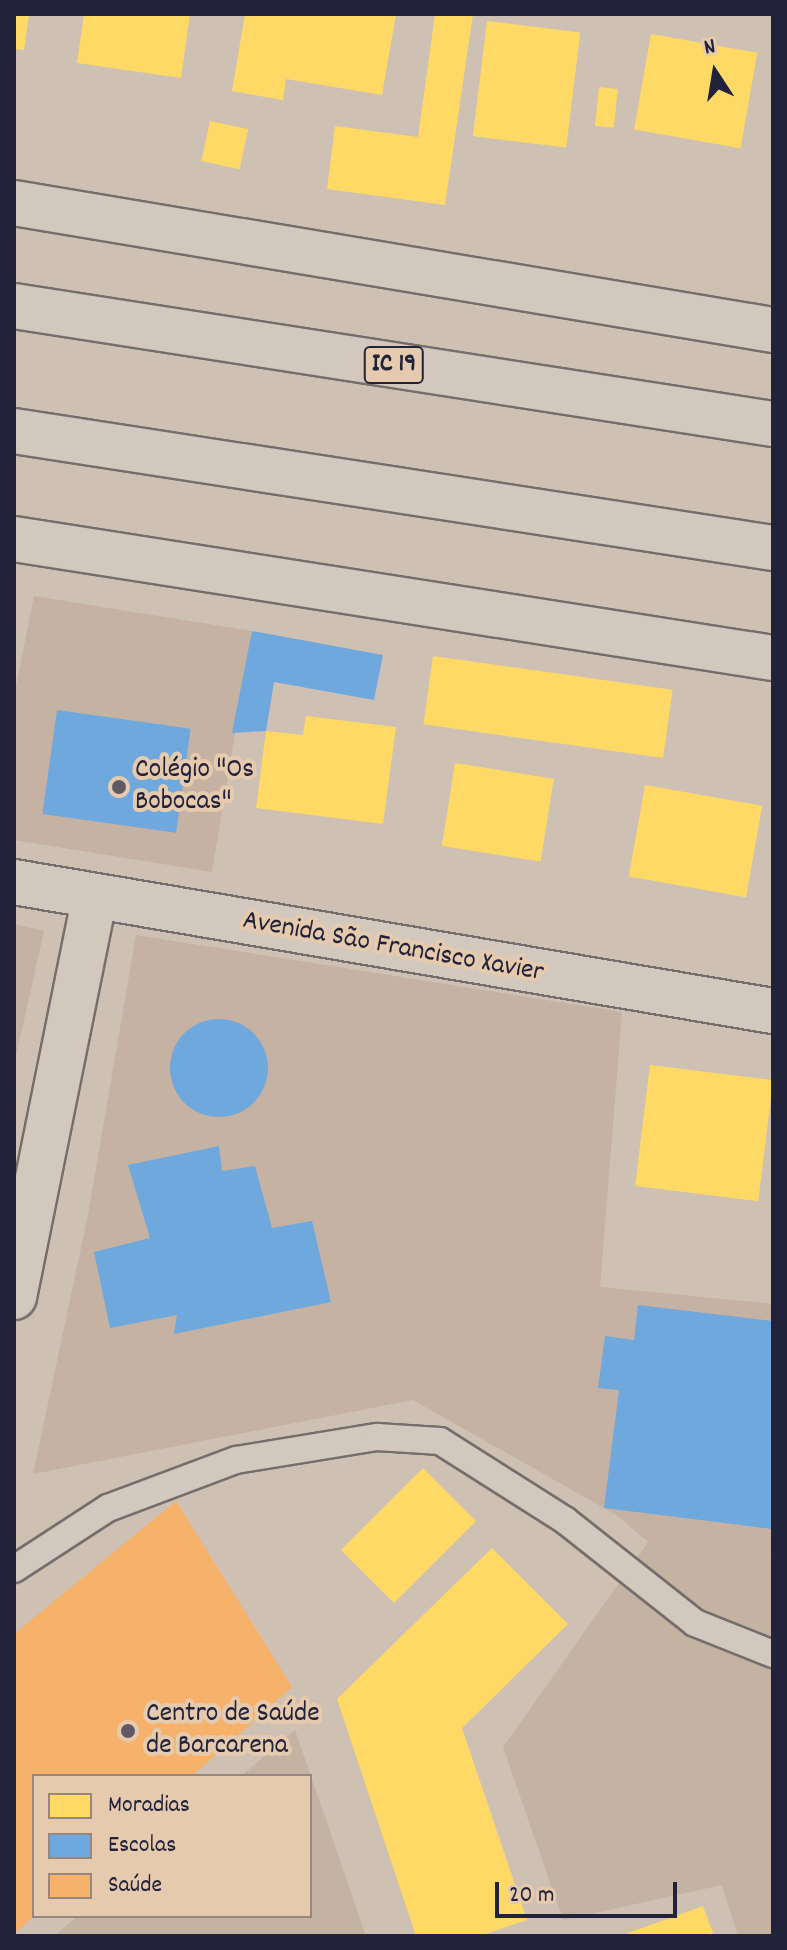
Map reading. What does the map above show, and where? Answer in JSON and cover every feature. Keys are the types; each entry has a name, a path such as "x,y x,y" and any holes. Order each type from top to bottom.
{"main road":[{"path":"14,203 773,330"},
{"name":"IC 19","path":"14,306 773,424"},
{"path":"14,431 773,548"},
{"path":"14,539 773,658"},
{"name":"Avenida São Francisco Xavier","path":"14,882 773,1011"},
{"path":"14,1297 95,897"}],"lane":[{"path":"14,1569 108,1508 236,1460 377,1437 440,1441 566,1521 695,1623 773,1654"}],"shaded area":[{"name":"Colégio \"Os Bobocas\"","path":"34,596 252,631 212,872 14,840 14,696"},
{"path":"14,924 44,931 14,1065"},
{"path":"136,935 622,1012 600,1287 773,1304 773,1558 648,1542 618,1516 413,1400 33,1474 88,1215"},
{"path":"368,1022 532,1033 511,1325 348,1313"},
{"path":"648,1542 773,1558 773,1936 738,1936 722,1885 563,1920 503,1747"},
{"path":"295,1730 310,1774 243,1774"},
{"path":"312,1779 366,1936 54,1936 76,1918 312,1918"}],"building: Moradias":[{"path":"14,14 29,14 24,50 14,49"},
{"path":"84,14 190,14 181,78 77,63"},
{"path":"245,14 396,14 382,95 286,79 283,100 232,91"},
{"path":"435,14 473,14 445,205 327,189 335,126 418,137"},
{"path":"487,21 580,32 566,148 473,136"},
{"path":"651,34 757,53 741,148 634,130"},
{"path":"599,87 618,89 614,128 595,126"},
{"path":"210,121 248,129 240,169 201,161"},
{"path":"433,656 673,690 663,758 423,724"},
{"path":"306,716 396,727 383,824 256,808 266,731 303,735"},
{"path":"455,763 554,779 541,862 442,846"},
{"path":"645,785 762,806 746,897 629,877"},
{"path":"650,1065 773,1080 758,1201 635,1186"},
{"path":"423,1468 476,1521 394,1603 341,1550"},
{"path":"492,1548 568,1624 462,1728 527,1920 479,1936 416,1936 337,1699"},
{"path":"703,1906 714,1936 620,1936"}],"building: Escolas":[{"path":"252,631 383,655 374,700 274,682 266,731 232,733"},
{"path":"57,710 191,729 176,833 42,814"},
{"path":"219,1019 238,1023 254,1033 264,1049 268,1068 264,1087 254,1103 238,1113 219,1117 200,1113 184,1103 174,1087 170,1068 174,1049 184,1033 200,1023"},
{"path":"219,1146 222,1171 255,1166 272,1228 312,1221 331,1302 174,1334 177,1315 110,1328 94,1252 150,1238 128,1165"},
{"path":"638,1305 773,1321 773,1529 604,1508 619,1390 598,1388 605,1336 634,1340"}],"building: Saúde":[{"name":"Centro de Saúde de Barcarena","path":"176,1501 292,1687 194,1774 32,1774 32,1918 14,1934 14,1634"}],"place":[{"name":"Colégio \"Os Bobocas\"","path":"119,787"},
{"name":"Centro de Saúde de Barcarena","path":"128,1731"}]}
